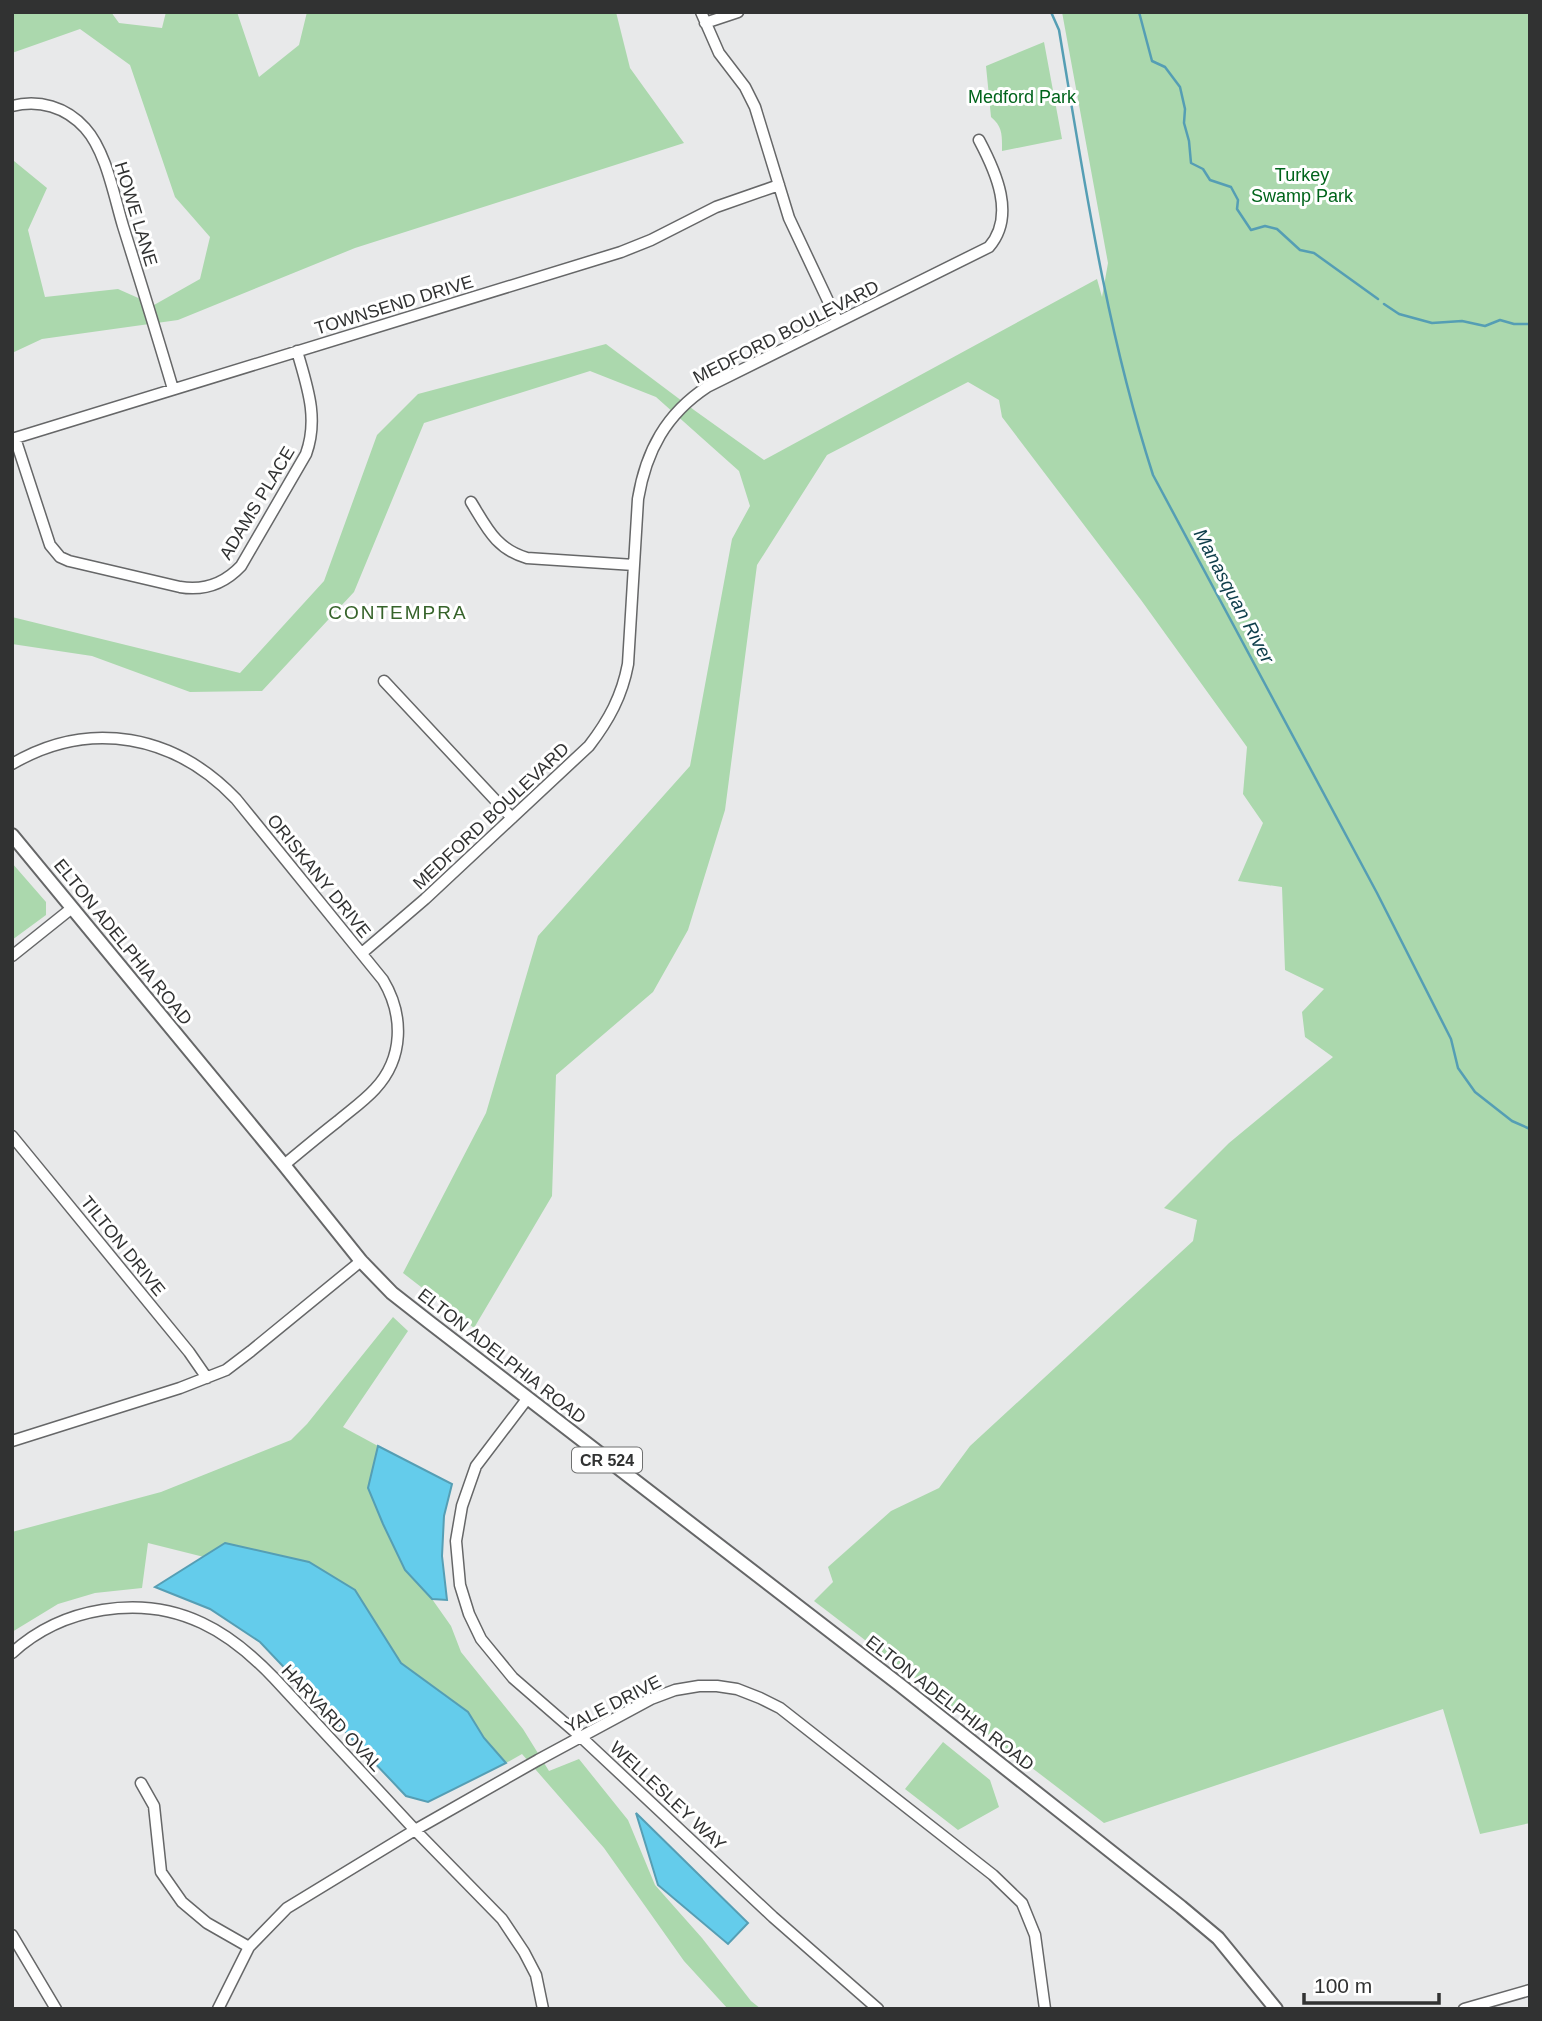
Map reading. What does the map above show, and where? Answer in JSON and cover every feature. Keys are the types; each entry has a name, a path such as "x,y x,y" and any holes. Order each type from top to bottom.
{"main road":[{"name":"ELTON ADELPHIA ROAD","path":"12,835 361,1261 399,1298 1181,1906 1218,1938 1276,2009"}],"street":[{"path":"701,12 719,53 749,94 755,107 793,228 838,322"},
{"path":"705,23 738,12"},
{"name":"HOWE LANE","path":"12,106 40,103 59,109 86,129 94,141 110,183 173,389"},
{"name":"MEDFORD BOULEVARD","path":"362,953 425,899 589,746 615,708 628,664 638,499 645,467 655,442 681,407 708,387 981,252 997,238 1003,214 994,168 979,140"},
{"name":"TOWNSEND DRIVE","path":"14,438 621,252 651,240 716,206 779,185"},
{"name":"ADAMS PLACE","path":"14,438 50,545 60,556 69,561 189,589 209,587 230,576 241,566 306,454 313,417 297,351"},
{"path":"471,502 498,542 517,555 527,558 634,565"},
{"path":"384,681 512,818"},
{"name":"ORISKANY DRIVE","path":"12,764 53,745 94,738 139,741 165,749 187,760 215,779 236,799 383,980 397,1010 398,1039 391,1065 370,1095 284,1165"},
{"path":"12,956 72,908"},
{"name":"TILTON DRIVE","path":"12,1136 207,1378"},
{"path":"12,1441 226,1370 361,1261"},
{"name":"WELLESLEY WAY","path":"527,1399 476,1466 462,1506 456,1541 460,1585 469,1614 481,1639 513,1678 581,1737 773,1917 878,2009"},
{"name":"HARVARD OVAL","path":"12,1653 50,1627 107,1609 163,1610 184,1615 219,1632 254,1658 502,1919 536,1975 543,2009"},
{"name":"YALE DRIVE","path":"218,2009 249,1947 288,1908 415,1830 651,1699 676,1690 699,1686 737,1689 780,1708 993,1875 1022,1903 1035,1935 1045,2009"},
{"path":"141,1783 154,1806 161,1872 182,1902 207,1923 249,1947"},
{"path":"12,1935 56,2009"},
{"path":"1464,2009 1530,1990"}],"green space":[{"path":"12,12 111,12 119,23 162,28 166,12 237,12 259,77 299,45 307,12 616,12 630,68 684,143 355,248 178,320 42,339 12,353 12,162 47,188 28,230 45,297 118,289 154,305 200,279 210,237 175,197 130,65 80,29 12,53"},
{"name":"Turkey Swamp Park","path":"1062,12 1530,12 1530,1823 1480,1834 1443,1709 1104,1823 814,1601 833,1582 828,1567 891,1511 939,1488 970,1446 1193,1241 1197,1220 1164,1208 1229,1143 1333,1057 1305,1037 1302,1012 1324,989 1285,970 1282,887 1238,881 1263,823 1243,794 1247,747 1141,600 1002,417 999,400 968,382 827,455 757,565 725,810 688,930 653,992 556,1075 552,1196 474,1328 403,1273 486,1113 538,936 690,766 732,539 750,506 739,471 656,397 590,371 424,423 354,592 262,691 190,692 92,656 12,644 12,617 240,673 324,581 377,435 418,394 606,344 764,460 1097,279 1102,297 1108,263"},
{"name":"Medford Park","path":"1044,42 1062,139 1002,151 1000,128 991,117 986,66"},
{"path":"12,863 46,902 46,915 12,940"},
{"path":"393,1317 408,1331 343,1427 378,1446 368,1488 405,1570 432,1599 451,1626 461,1652 523,1729 549,1771 579,1759 628,1820 655,1885 702,1938 751,2001 761,2009 728,2009 684,1961 604,1848 522,1754 506,1763 484,1738 468,1712 401,1663 355,1590 225,1543 204,1557 148,1543 142,1588 95,1593 58,1604 12,1632 12,1532 161,1492 291,1440 307,1424"},
{"path":"943,1742 990,1780 999,1807 958,1830 905,1789"}],"water":[{"path":"378,1446 452,1484 444,1516 442,1556 447,1600 432,1599 405,1570 383,1524 368,1488"},
{"path":"225,1543 309,1562 355,1590 401,1663 468,1712 484,1738 506,1763 428,1802 406,1796 260,1642 210,1609 155,1587"},
{"path":"636,1813 748,1923 728,1944 658,1885"}],"waterway":[{"name":"Manasquan River","path":"1051,12 1059,30 1109,310 1136,420 1153,475 1377,893 1451,1039 1458,1068 1475,1092 1512,1121 1530,1129"},
{"path":"1139,12 1152,61 1165,67 1180,87 1191,163 1203,169 1210,180 1231,187 1238,200 1237,209 1251,230 1265,226 1277,229 1300,250 1314,253 1378,299"},
{"path":"1384,304 1399,314 1432,323 1462,321 1485,326 1500,320 1514,324 1530,324"}],"district":[{"name":"CONTEMPRA","path":"398,612"}]}
